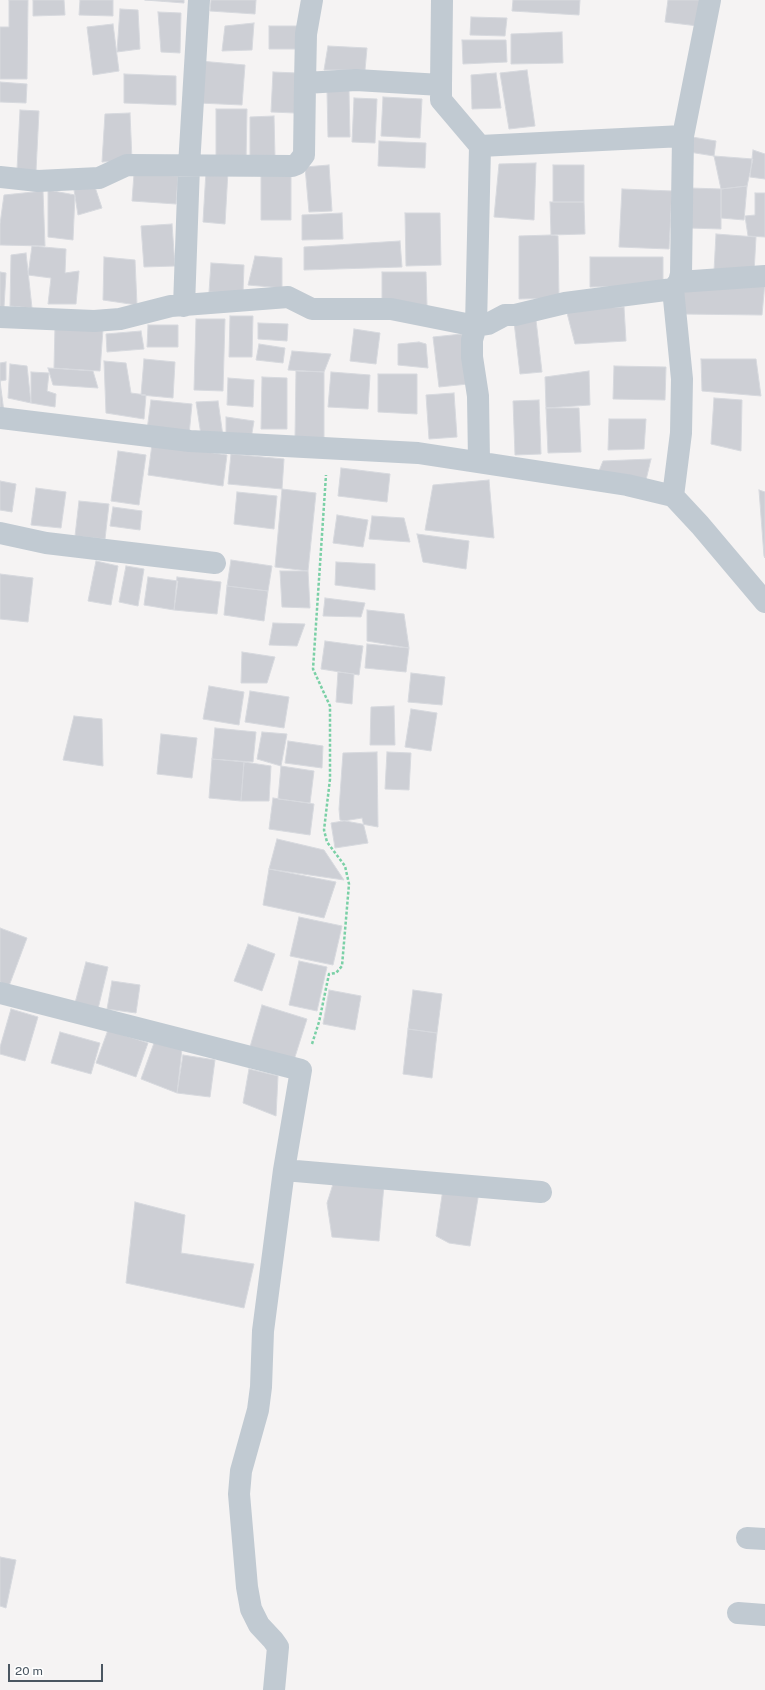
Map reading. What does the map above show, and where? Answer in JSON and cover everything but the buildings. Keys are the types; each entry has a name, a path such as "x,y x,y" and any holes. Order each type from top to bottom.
{"street":[{"path":"184,306 189,166 199,0"},
{"path":"0,177 38,181 99,178 127,165 292,166 297,164 304,155 306,34 312,0"},
{"path":"442,0 441,100 480,146 476,326 472,340 472,357 478,396 479,461"},
{"path":"673,496 681,433 682,379 676,285 681,274 683,136 710,0"},
{"path":"305,83 356,80 441,85"},
{"path":"480,146 683,136"},
{"path":"0,317 94,321 120,320 171,306 288,297 312,309 391,309 476,326 488,324 505,315 515,315 565,303 676,285 765,276"},
{"path":"0,418 190,441 328,450 418,453 479,461 627,485 673,496 700,525 765,602"},
{"path":"0,533 46,543 215,563"},
{"path":"0,993 302,1070 284,1170 263,1330 261,1387 253,1432 241,1471 239,1494 247,1587 251,1609 259,1625 274,1640 278,1647 274,1690"},
{"path":"284,1170 541,1192"},
{"path":"738,1613 765,1615"}],"path":[{"path":"302,1070 319,1022 329,974 336,973 342,966 349,884 345,866 327,842 324,830 330,779 330,706 313,669 328,450"}]}
